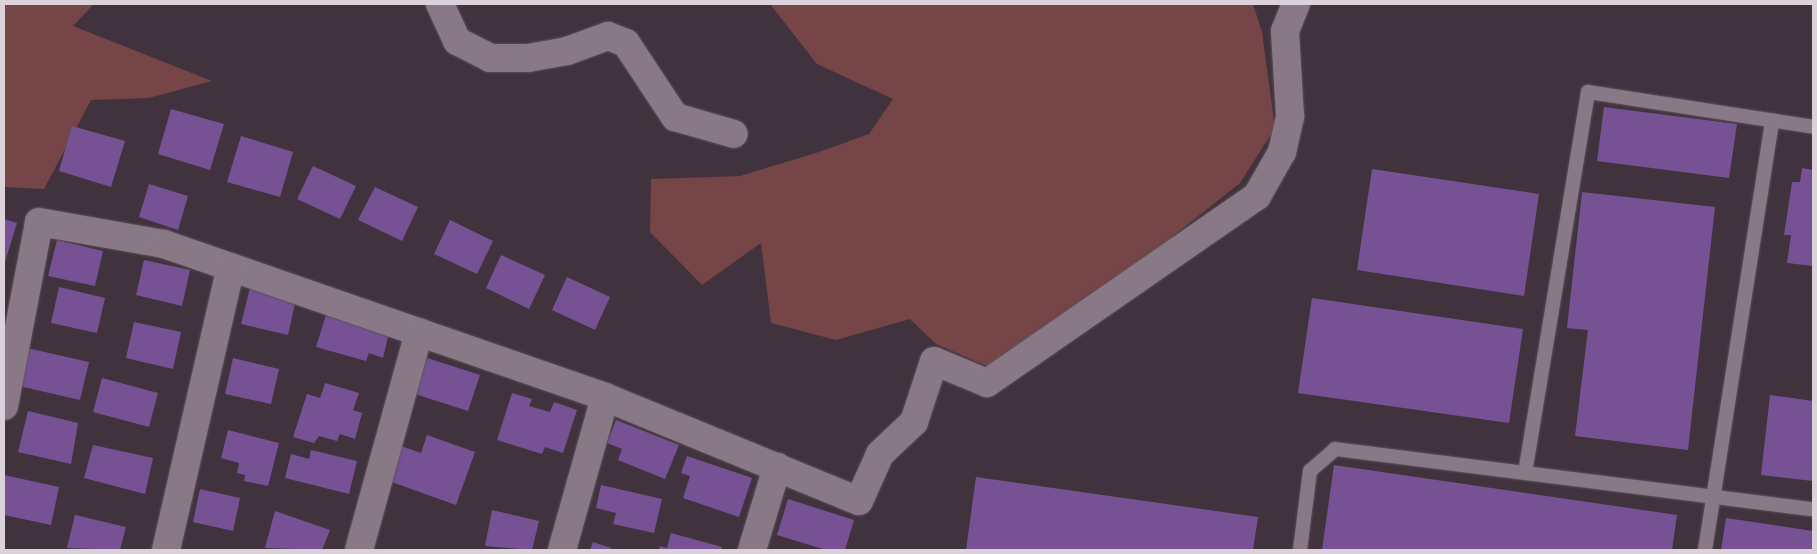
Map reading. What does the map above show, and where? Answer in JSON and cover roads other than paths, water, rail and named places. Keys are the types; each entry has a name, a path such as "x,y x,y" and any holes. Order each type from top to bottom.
{"street":[{"path":"440,4 457,41 490,58 528,58 567,51 608,36 626,43 675,117 734,134"},
{"path":"4,406 39,222 164,244 605,397 859,501 880,454 914,422 934,361 987,383 1257,196 1282,152 1290,116 1285,31 1296,4"},
{"path":"166,550 231,267"},
{"path":"359,550 419,332"},
{"path":"562,550 605,397"},
{"path":"752,550 777,467"}],"lane":[{"path":"1525,473 1588,92 1813,127"},
{"path":"1705,550 1772,120"},
{"path":"1300,550 1310,471 1335,449 1813,509"}]}
